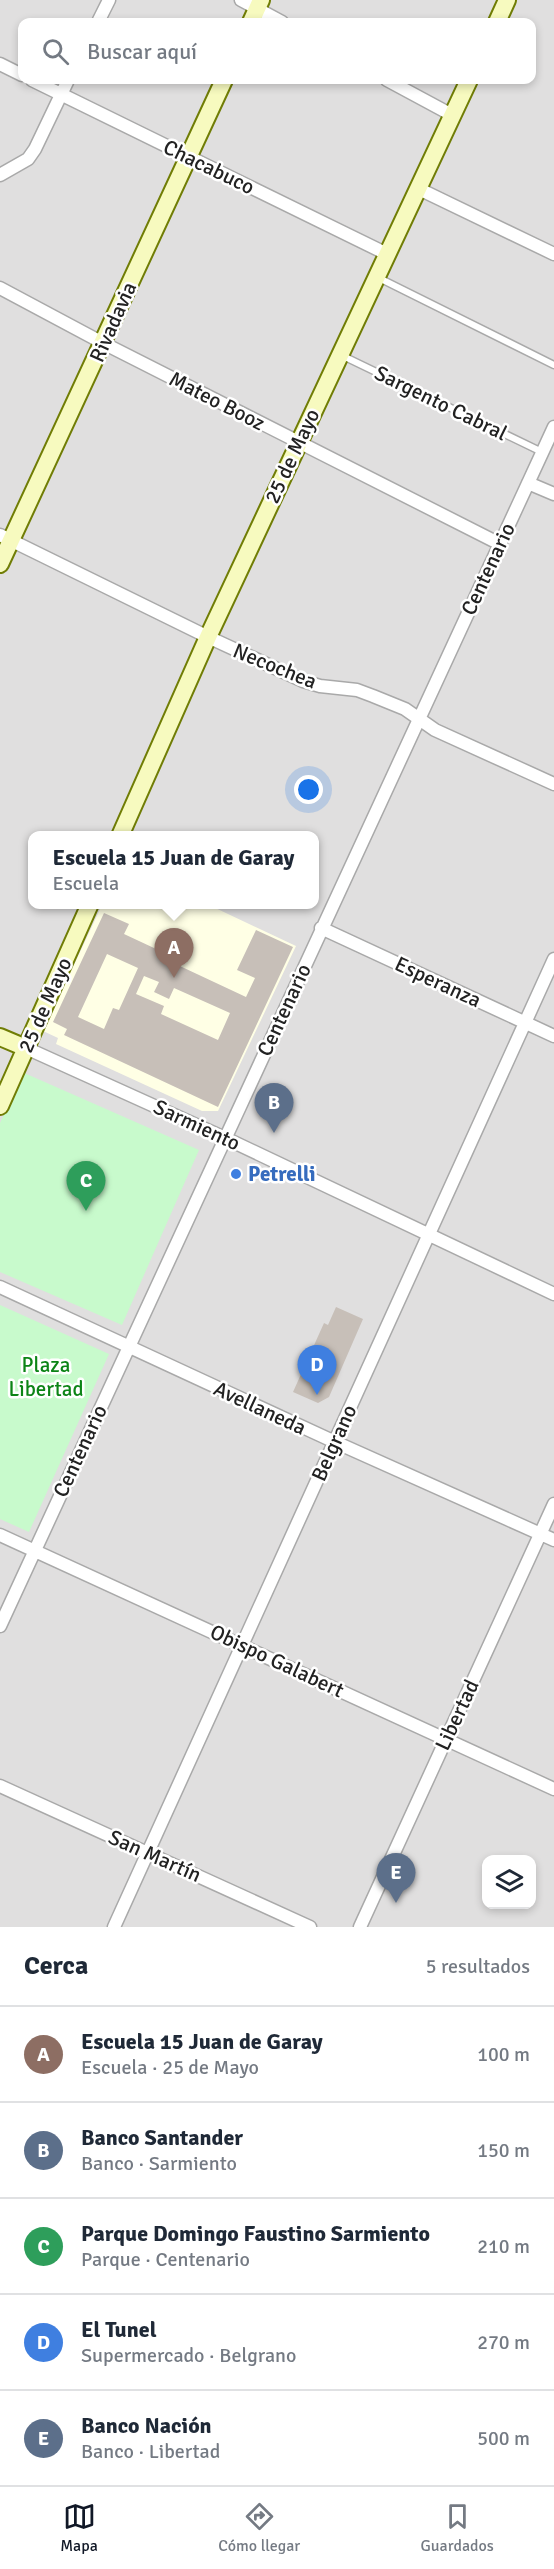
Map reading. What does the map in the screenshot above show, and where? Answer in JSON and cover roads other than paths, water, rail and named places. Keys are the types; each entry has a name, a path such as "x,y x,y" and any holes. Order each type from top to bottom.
{"main road":[{"path":"499,18 507,0"},
{"name":"Rivadavia","path":"0,564 6,538 104,343 222,84"},
{"name":"25 de Mayo","path":"122,831 208,637 467,84"},
{"name":"25 de Mayo","path":"0,1106 88,909"},
{"name":"Sarmiento","path":"0,1037 26,1048"}],"street":[{"path":"100,18 109,0"},
{"path":"241,0 273,18"},
{"path":"0,64 18,73"},
{"name":"Chacabuco","path":"40,84 387,254"},
{"path":"0,175 28,159 35,150 66,84"},
{"path":"394,84 452,115"},
{"path":"417,188 554,254"},
{"name":"Mateo Booz","path":"0,288 500,544"},
{"name":"Centenario","path":"0,1626 554,426"},
{"path":"528,483 554,494"},
{"name":"Necochea","path":"6,538 303,681 320,686 357,690 405,709 435,730 554,784"},
{"name":"Esperanza","path":"321,928 554,1036"},
{"name":"Belgrano","path":"114,1927 554,959"},
{"name":"Sarmiento","path":"26,1048 225,1137 554,1294"},
{"name":"Avellaneda","path":"0,1287 335,1442 554,1540"},
{"name":"Libertad","path":"360,1927 554,1504"},
{"name":"Obispo Galabert","path":"0,1535 554,1789"},
{"name":"San Martín","path":"0,1786 310,1927"}],"lane":[{"path":"376,277 554,365"},
{"name":"Sargento Cabral","path":"340,355 542,452"}],"place":[{"name":"Escuela 15 Juan de Garay","path":"174,978"},
{"name":"Banco Santander","path":"274,1133"},
{"name":"Petrelli","path":"236,1174"},
{"name":"Parque Domingo Faustino Sarmiento","path":"86,1211"},
{"name":"El Tunel","path":"317,1395"},
{"name":"Banco Nación","path":"396,1903"}],"park label":[{"name":"Plaza Libertad","path":"46,1377"}]}
